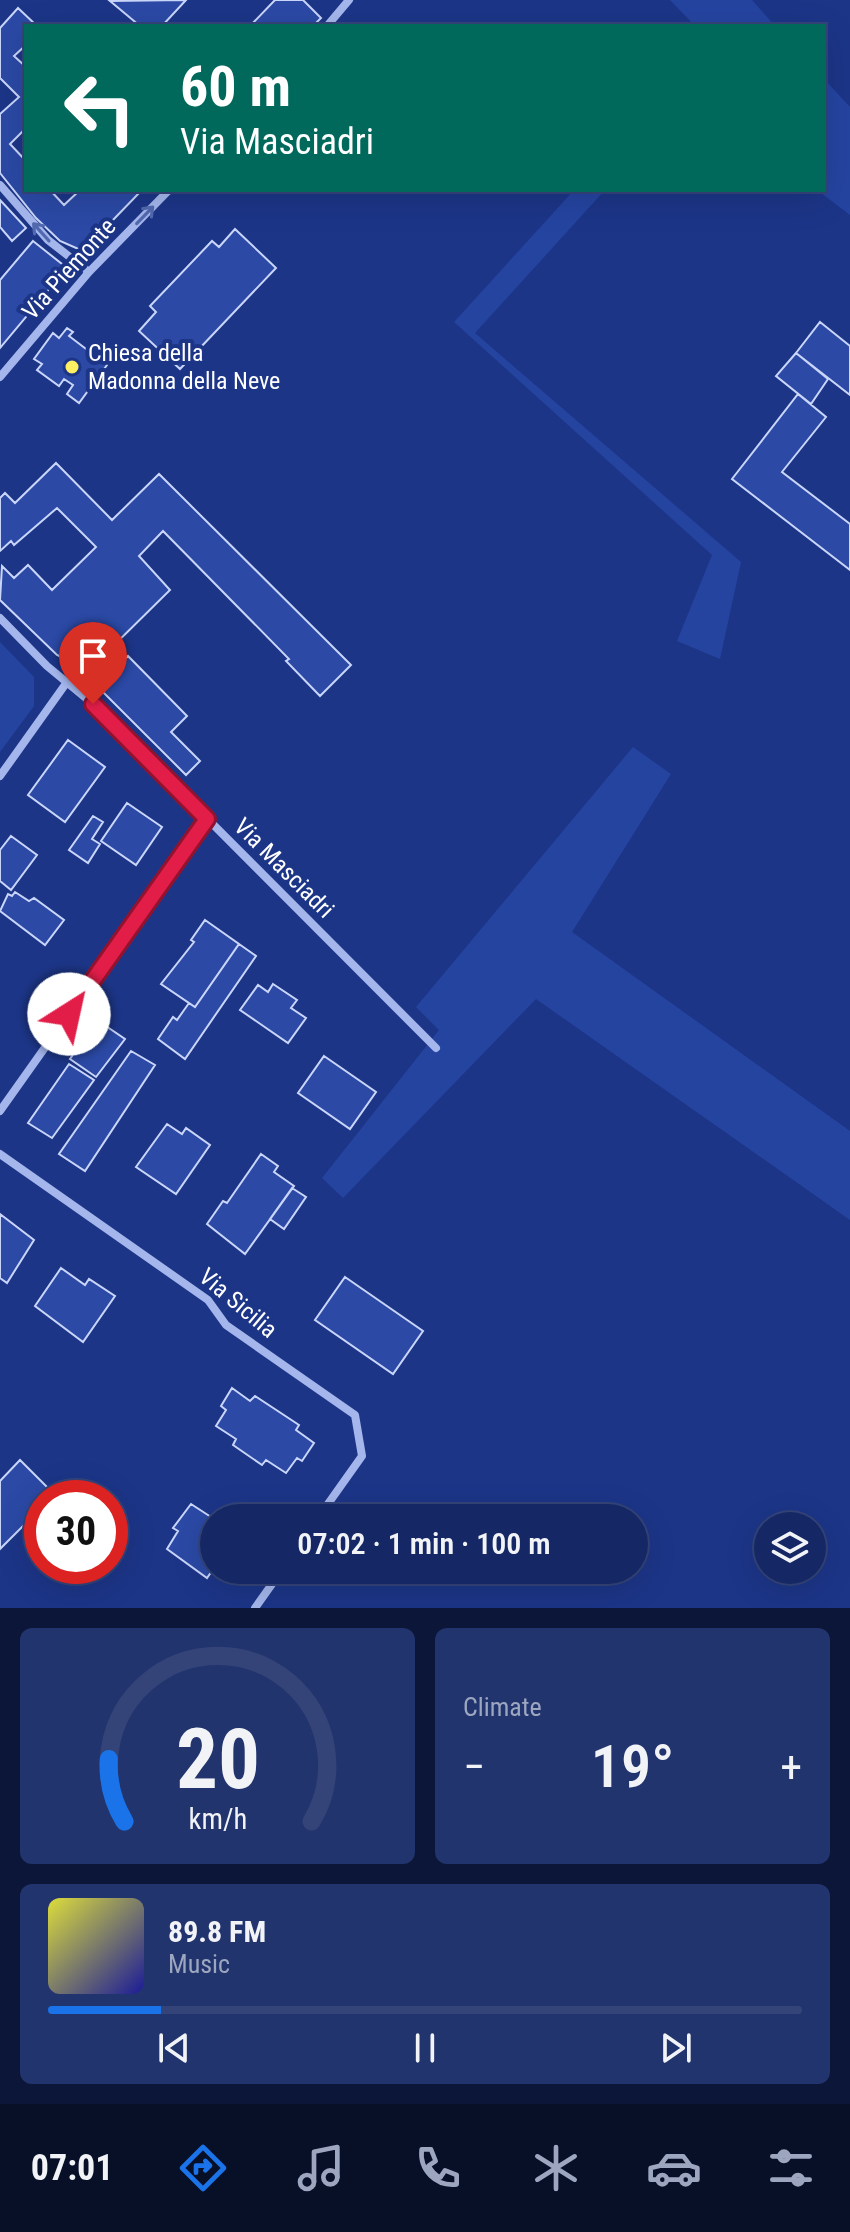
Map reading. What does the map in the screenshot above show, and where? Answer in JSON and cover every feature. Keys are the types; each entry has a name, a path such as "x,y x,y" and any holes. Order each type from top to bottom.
{"street":[{"path":"329,24 349,0"},
{"path":"0,185 48,240 89,272"},
{"name":"Via Piemonte","path":"0,377 89,272 167,192"},
{"name":"Via Masciadri","path":"0,618 93,704 436,1048"},
{"path":"0,776 67,682"},
{"path":"0,1111 207,819"},
{"name":"Via Sicilia","path":"0,1154 208,1300 226,1325 355,1415 362,1456 328,1504"},
{"path":"255,1608 272,1584"}],"shaded area":[{"path":"670,0 752,0 773,24 693,24"},
{"path":"826,81 850,107 850,215 820,192 826,192"},
{"path":"572,192 603,192 475,333 741,562 720,659 677,641 712,555 454,322"},
{"path":"0,642 34,677 34,706 0,752"},
{"path":"633,747 671,774 572,932 850,1131 850,1220 536,999 343,1198 322,1178 439,1030 416,1007"}],"building":[{"path":"186,0 164,24 138,24 110,1"},
{"path":"275,0 303,0 321,18 315,24 252,24"},
{"path":"18,8 35,24 24,24 24,47 14,56 24,65 24,130 10,144 24,159 24,192 52,192 64,205 78,192 140,192 83,251 60,241 36,218 0,173 0,114 19,97 0,78 0,28"},
{"path":"0,200 26,228 12,241 0,227"},
{"path":"235,229 276,268 180,369 139,331 156,312 150,306 212,241 219,247"},
{"path":"33,241 67,268 0,348 0,280"},
{"path":"820,322 850,346 850,395 796,353"},
{"name":"Chiesa della Madonna della Neve","path":"67,328 73,332 69,336 107,365 79,403 67,394 73,385 64,379 59,386 37,370 42,364 34,359 53,333 59,338"},
{"path":"796,353 828,379 811,404 776,376"},
{"path":"798,394 826,417 782,472 850,524 850,570 732,479"},
{"path":"56,463 112,520 159,474 351,665 320,696 286,661 289,659 163,531 139,556 170,590 100,659 112,671 128,656 187,716 171,732 200,761 186,775 75,664 57,655 0,600 2,566 14,578 28,565 52,590 96,547 57,508 14,545 11,541 0,551 0,498 5,493 15,503"},
{"path":"68,740 105,767 65,822 28,795"},
{"path":"127,803 162,827 136,865 101,841"},
{"path":"93,816 103,822 92,839 100,844 88,863 69,850"},
{"path":"11,836 37,855 11,890 0,881 0,850"},
{"path":"15,892 29,901 34,898 64,920 45,945 0,911 8,894 12,896"},
{"path":"205,920 239,944 195,1007 161,984 194,942 191,940"},
{"path":"239,944 256,956 185,1059 158,1039 173,1017 177,1020 189,1003 195,1007"},
{"path":"273,984 297,1000 291,1008 306,1018 288,1043 240,1010 258,985 268,992"},
{"path":"97,1020 125,1039 96,1077 70,1059"},
{"path":"131,1051 155,1065 85,1171 59,1154"},
{"path":"324,1056 376,1092 350,1129 298,1093"},
{"path":"69,1064 94,1080 52,1138 28,1123"},
{"path":"167,1124 182,1134 186,1128 210,1145 176,1194 136,1167"},
{"path":"261,1154 278,1166 274,1172 294,1186 245,1254 207,1224 223,1201 227,1203"},
{"path":"292,1188 306,1197 284,1229 270,1219"},
{"path":"0,1214 34,1240 7,1283 0,1278"},
{"path":"61,1268 85,1285 89,1279 115,1296 83,1342 35,1306"},
{"path":"345,1277 423,1331 393,1374 315,1320"},
{"path":"232,1388 250,1401 255,1396 299,1425 296,1430 314,1443 302,1461 297,1458 286,1473 266,1460 262,1465 233,1445 236,1439 216,1426 226,1410 221,1406"},
{"path":"20,1460 40,1480 24,1480 24,1525 0,1549 0,1481"},
{"path":"191,1504 200,1510 200,1573 167,1549 178,1531 173,1528"}],"place":[{"name":"Chiesa della Madonna della Neve","path":"72,367"}],"route":[{"path":"69,1014 207,819 93,704"}]}
